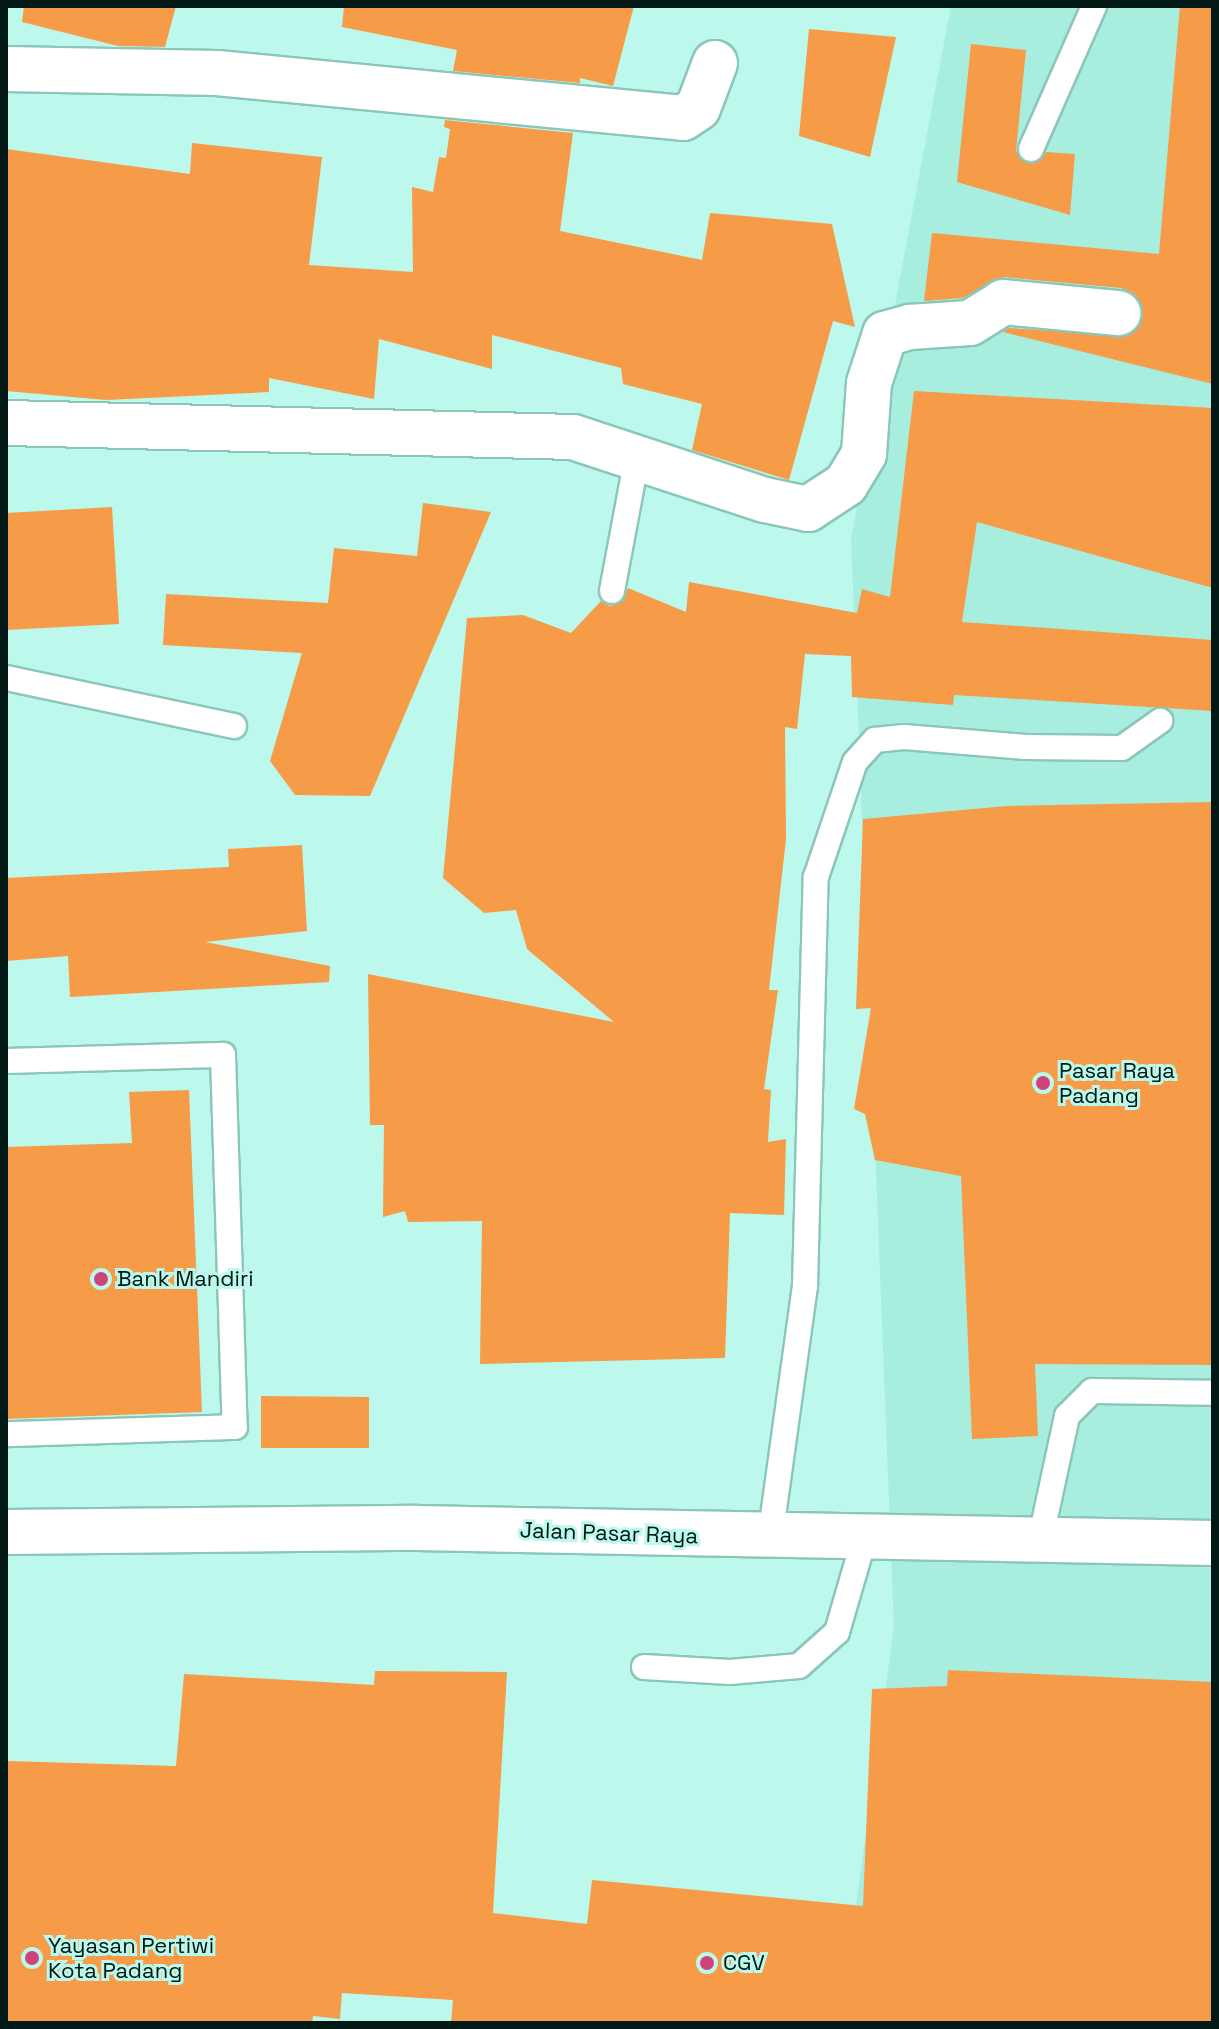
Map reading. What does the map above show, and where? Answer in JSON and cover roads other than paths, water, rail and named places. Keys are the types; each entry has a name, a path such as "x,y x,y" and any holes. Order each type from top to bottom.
{"street":[{"path":"6,69 217,73 683,118 698,108 715,63"},
{"path":"6,423 573,437 765,500 808,509 846,484 864,454 869,383 885,334 970,323 1003,302 1118,313"},
{"name":"Jalan Pasar Raya","path":"6,1532 417,1528 770,1538 1213,1543"}],"lane":[{"path":"1031,149 1094,6"},
{"path":"612,591 637,457"},
{"path":"6,678 234,726"},
{"path":"770,1538 805,1285 816,877 855,762 875,740 904,737 1026,747 1122,748 1160,721"},
{"path":"6,1061 223,1055 235,1427 6,1434"},
{"path":"1040,1541 1067,1416 1092,1391 1213,1393"},
{"path":"644,1667 730,1672 799,1666 837,1632 864,1539"}],"place":[{"name":"Pasar Raya Padang","path":"1043,1083"},
{"name":"Bank Mandiri","path":"101,1279"},
{"name":"Yayasan Pertiwi Kota Padang","path":"32,1958"},
{"name":"CGV","path":"707,1963"}]}
